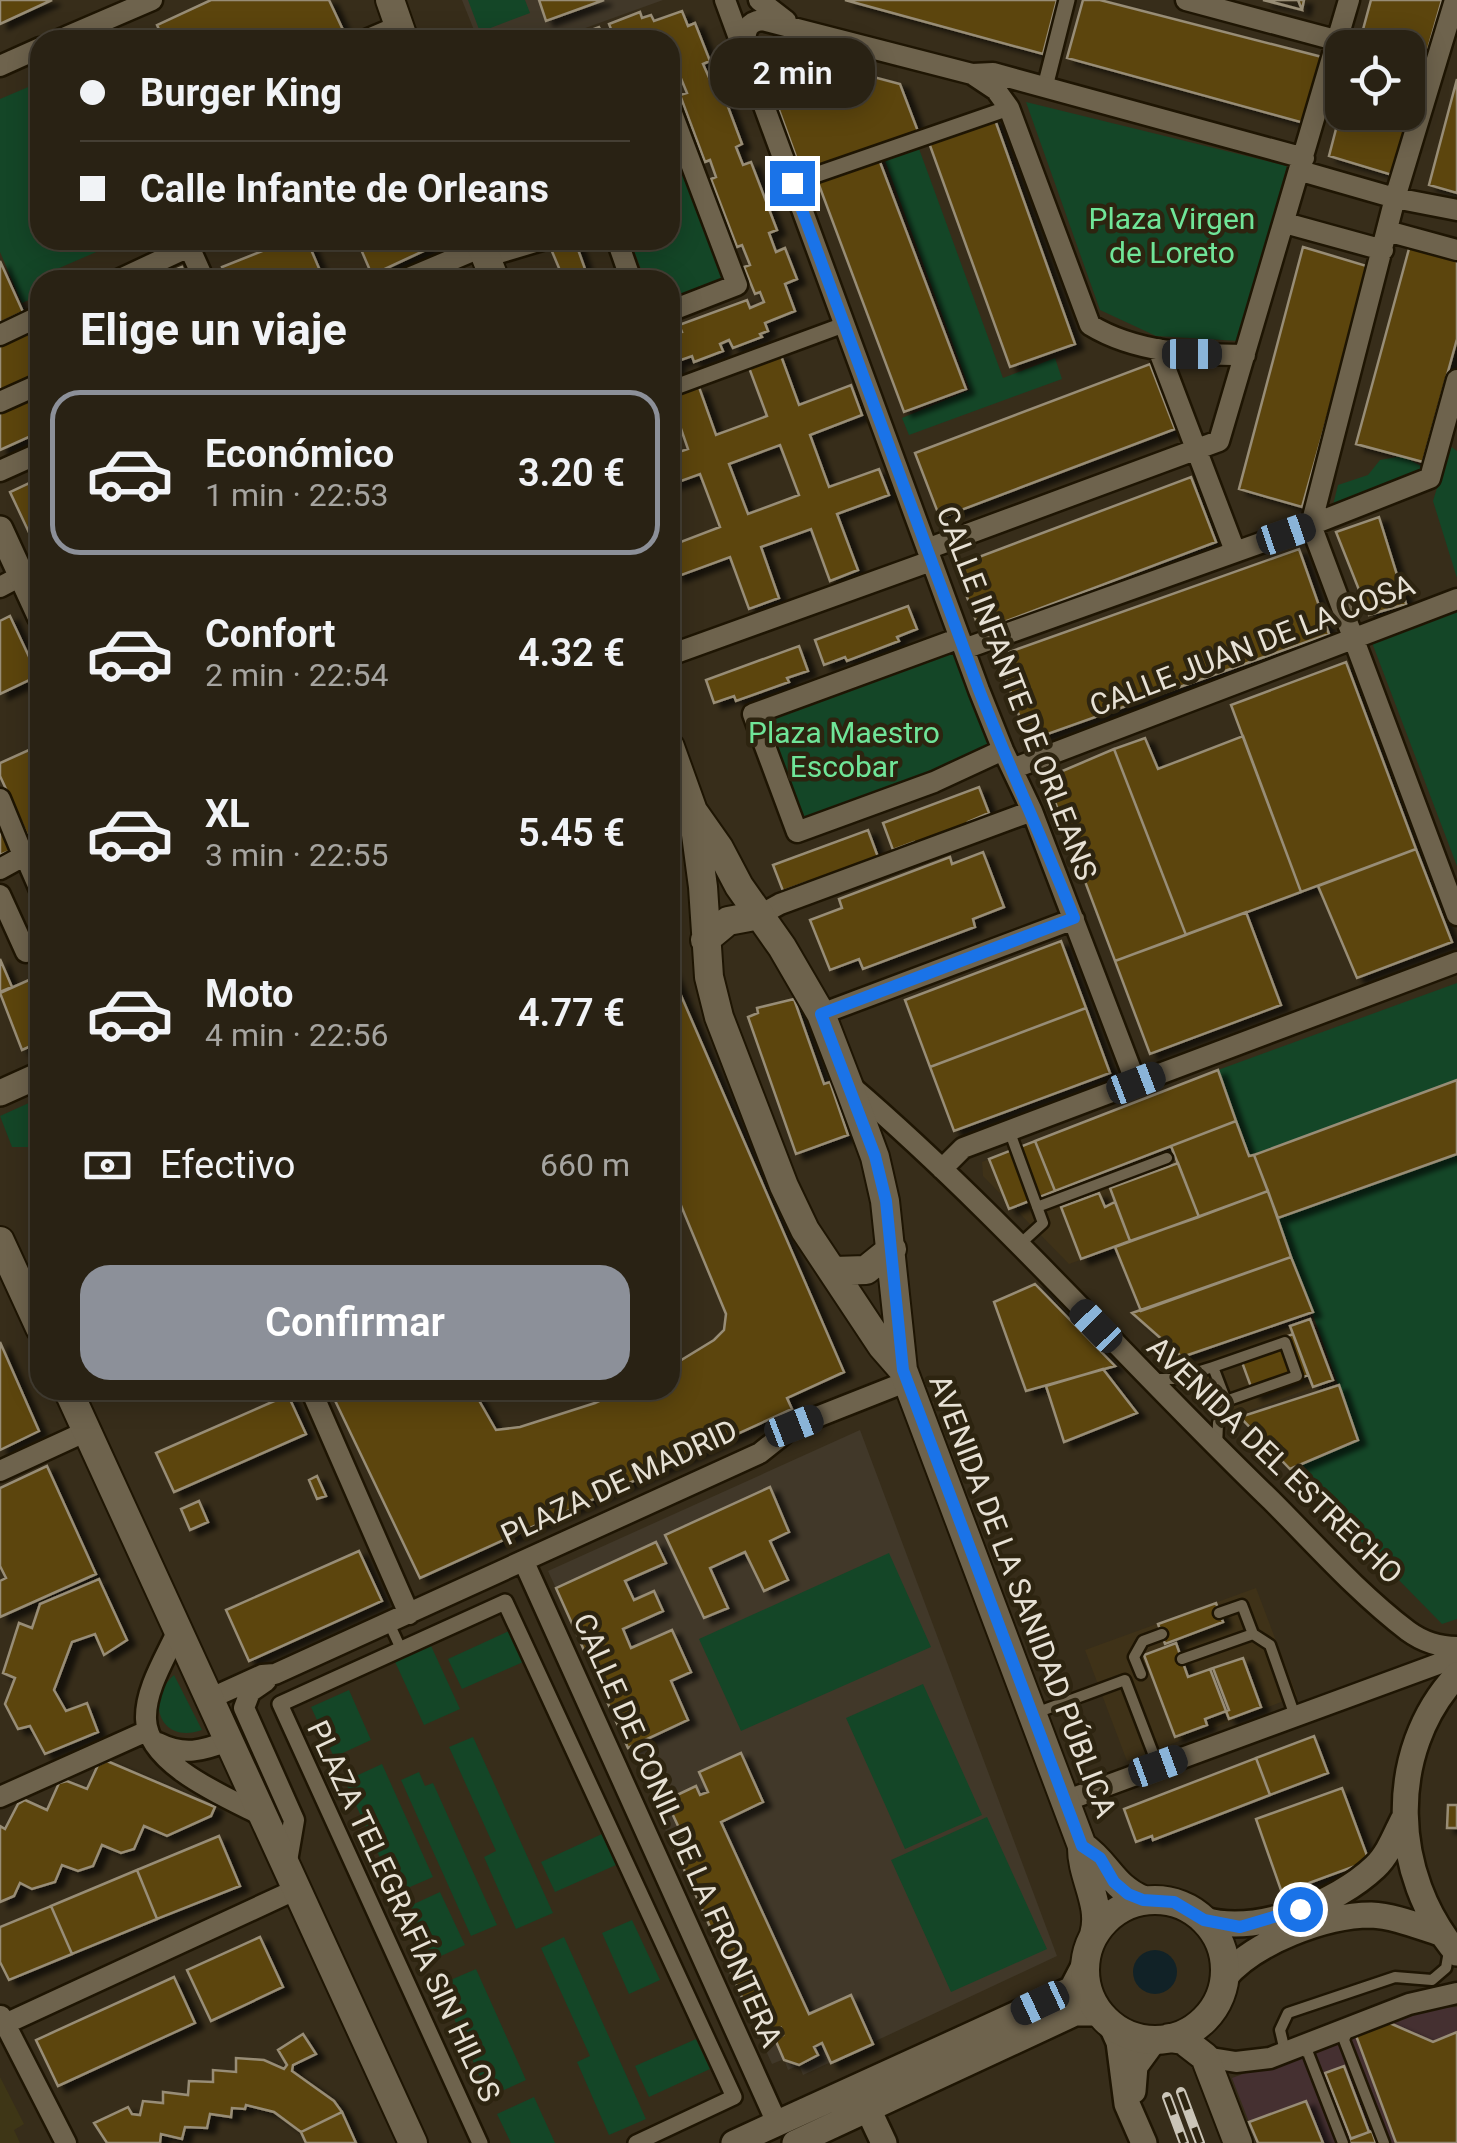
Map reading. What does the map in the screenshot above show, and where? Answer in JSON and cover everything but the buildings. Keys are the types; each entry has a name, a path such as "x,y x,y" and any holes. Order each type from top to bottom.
{"main road":[{"name":"AVENIDA DE LA SANIDAD PÚBLICA","path":"682,797 821,1014 875,1156 892,1249 905,1376 1082,1846 1081,1865 1097,1914 1094,1935"},
{"name":"AVENIDA DE LA SANIDAD PÚBLICA","path":"682,797 703,887 708,977 719,1017 784,1186 805,1230 905,1376"},
{"path":"705,940 728,921 760,914"},
{"path":"0,1241 30,1306"},
{"path":"834,1271 866,1270 892,1249"},
{"path":"73,1400 413,2143"},
{"name":"AVENIDA DE LA SANIDAD PÚBLICA","path":"1082,1846 1100,1858 1114,1882 1143,1900"},
{"path":"1162,2039 1197,2025 1208,2014 1217,2002 1224,1978 1224,1957 1204,1920 1174,1902 1143,1900 1114,1912 1094,1935 1085,1964 1088,1990 1105,2019 1124,2032 1162,2039 1183,2040 1206,2056 1238,2143"}],"street":[{"path":"104,30 125,6 152,0"},
{"name":"CALLE INFANTE DE ORLEANS","path":"726,0 962,643 1032,811 1136,1083"},
{"path":"759,0 792,26"},
{"path":"1045,87 1067,0"},
{"path":"1186,0 1325,37"},
{"path":"1342,30 1349,0"},
{"path":"1455,0 1395,198 1311,525 1456,911"},
{"path":"744,50 747,27 753,21 792,26 972,74 993,73 1045,87 1303,165 1395,198 1457,210"},
{"path":"0,66 30,52"},
{"path":"972,74 996,90 1007,105 1090,325 1105,334 1158,350 1244,354"},
{"path":"792,183 1007,105 1014,86 1023,81"},
{"path":"680,651 1220,441 1325,89"},
{"path":"680,135 737,286 680,307"},
{"path":"1286,223 1457,250"},
{"path":"137,270 176,250"},
{"path":"438,270 485,256"},
{"path":"0,334 30,320"},
{"path":"680,384 846,324"},
{"path":"1158,350 1235,551"},
{"path":"1008,760 934,782 797,832 754,714 1311,525 1430,478 1450,436 1457,380"},
{"path":"0,402 30,388"},
{"path":"0,471 30,458"},
{"path":"0,529 11,582 30,604"},
{"name":"CALLE JUAN DE LA COSA","path":"1008,760 1457,598"},
{"path":"0,799 30,848"},
{"path":"760,914 1032,811"},
{"path":"0,870 30,857"},
{"path":"0,895 26,952 30,950"},
{"path":"821,1014 1074,918"},
{"path":"942,1169 962,1148 1457,962"},
{"path":"0,1093 30,1080"},
{"name":"AVENIDA DEL ESTRECHO","path":"848,1084 942,1169 1216,1448 1410,1632 1439,1647 1457,1647"},
{"name":"PLAZA DE MADRID","path":"291,1878 294,1820 244,1708 250,1692 275,1674 760,1453 794,1426 905,1376"},
{"path":"315,1400 409,1614"},
{"path":"0,1472 87,1431"},
{"name":"CALLE DE CONIL DE LA FRONTERA","path":"524,1562 777,2123"},
{"name":"PLAZA TELEGRAFÍA SIN HILOS","path":"480,2143 280,1704 506,1602 734,2097 636,2143"},
{"path":"178,1630 150,1692 146,1717 152,1736 174,1768 263,1816"},
{"path":"1065,1801 1457,1656"},
{"name":"PLAZA DE MADRID","path":"209,1699 262,1675 275,1674"},
{"path":"1448,1942 1425,1906 1411,1870 1403,1820 1412,1756 1446,1686 1457,1674"},
{"path":"1388,1681 1412,1682 1424,1692 1429,1704 1426,1723"},
{"path":"152,1736 174,1751 198,1752 228,1740"},
{"path":"0,1797 152,1736"},
{"path":"1204,1920 1240,1927 1338,1896 1379,1864 1403,1820"},
{"path":"66,2143 3,2019 291,1878"},
{"path":"1224,1978 1236,1964 1266,1946 1346,1917 1376,1915 1448,1942"},
{"path":"734,2143 1072,1989 1085,1964"},
{"path":"1206,2056 1253,2062 1410,2004 1457,1992"},
{"path":"795,2143 1075,2013 1105,2019 1119,2042 1123,2088 1144,2143"},
{"path":"1133,2116 1134,2066 1162,2039"},
{"path":"868,2109 884,2143"}],"lane":[{"path":"1010,1130 1043,1223 1019,1245"},
{"path":"1037,1207 1168,1158"},
{"path":"1148,1379 1174,1378 1285,1342 1297,1376 1226,1401"},
{"path":"1213,1367 1226,1401 1218,1423 1216,1448"},
{"path":"1220,1613 1242,1605 1253,1634 1270,1645 1295,1716"},
{"path":"389,1623 401,1649"},
{"path":"1032,1714 1145,1673 1134,1657 1143,1641 1162,1634"},
{"path":"1182,1660 1253,1634"},
{"path":"1125,1680 1158,1766"},
{"path":"1342,2143 1334,2107 1308,2052 1284,2046 1280,2030 1288,2013 1394,1978 1422,1981 1440,1976 1449,1959 1448,1942"},
{"path":"1352,2025 1344,2040 1361,2097 1384,2143"}],"shaded area":[{"path":"462,0 663,0 580,30 474,30"},
{"path":"1035,1141 1055,1191 1171,1146 1199,1217 1069,1264 983,1176 982,1162"},
{"path":"1310,1319 1333,1380 1235,1416 1184,1365"},
{"path":"860,1430 1057,1956 803,2075 799,2065 788,2070 784,2059 772,2064 659,1816 670,1811 666,1800 677,1795 672,1785 650,1794 548,1571"},
{"path":"1256,1588 1297,1696 1127,1761 1085,1650"},
{"path":"1155,1950 1170,1957 1177,1972 1170,1987 1155,1994 1140,1987 1133,1972 1140,1957"},
{"path":"1457,2007 1457,2143 1257,2143 1232,2078 1415,2010"}],"green space":[{"path":"468,0 525,0 530,13 479,30"},
{"path":"30,86 30,250 101,250 57,270 30,270 30,299 22,303 0,252 0,99"},
{"name":"Plaza Virgen de Loreto","path":"1026,102 1287,166 1239,341 1156,336 1100,310"},
{"path":"918,146 1003,378 1055,358 1062,379 909,435 902,418 970,390 884,158"},
{"path":"680,157 726,281 680,297 680,270 641,270 634,250 680,250"},
{"path":"1450,446 1457,451 1457,578 1433,501"},
{"path":"1402,456 1423,467 1420,486 1330,517 1338,485 1368,475 1380,460"},
{"path":"1457,605 1457,866 1371,640"},
{"name":"Plaza Maestro Escobar","path":"957,646 997,754 800,826 760,718"},
{"path":"1457,983 1457,1080 1249,1156 1218,1070"},
{"path":"30,1102 30,1145 12,1147 0,1116"},
{"path":"1457,1154 1457,1619 1442,1624 1290,1469 1358,1440 1278,1218"},
{"path":"889,1553 931,1647 741,1731 699,1639"},
{"path":"509,1631 523,1662 462,1689 448,1659"},
{"path":"427,1637 460,1709 424,1725 391,1653"},
{"path":"174,1675 202,1730 176,1731 161,1718 160,1697"},
{"path":"923,1684 982,1815 905,1849 846,1718"},
{"path":"349,1690 371,1740 334,1757 311,1707"},
{"path":"473,1737 553,1913 516,1929 484,1857 496,1851 449,1747"},
{"path":"382,1764 433,1877 396,1893 345,1781"},
{"path":"419,1772 425,1786 433,1783 497,1925 471,1936 401,1780"},
{"path":"987,1817 1047,1949 951,1992 891,1860"},
{"path":"602,1834 616,1865 555,1892 541,1862"},
{"path":"440,1892 465,1945 428,1962 403,1909"},
{"path":"632,1920 660,1980 629,1994 602,1933"},
{"path":"564,1937 646,2119 609,2135 577,2062 590,2056 541,1948"},
{"path":"476,1969 526,2080 489,2097 439,1985"},
{"path":"696,2039 710,2069 649,2097 635,2066"},
{"path":"534,2097 555,2143 511,2143 497,2114"}],"sand":[{"path":"0,2077 24,2124 14,2130 20,2143 0,2143"}],"railway":[{"path":"1181,2092 1200,2143"},
{"path":"1167,2097 1184,2143"}],"route":[{"path":"792,183 1002,750 1032,811 1074,918 821,1014 875,1156 886,1201 903,1370 1082,1846 1100,1858 1114,1882 1128,1894 1143,1900 1174,1902 1221,1925 1240,1927 1300,1909"}]}
